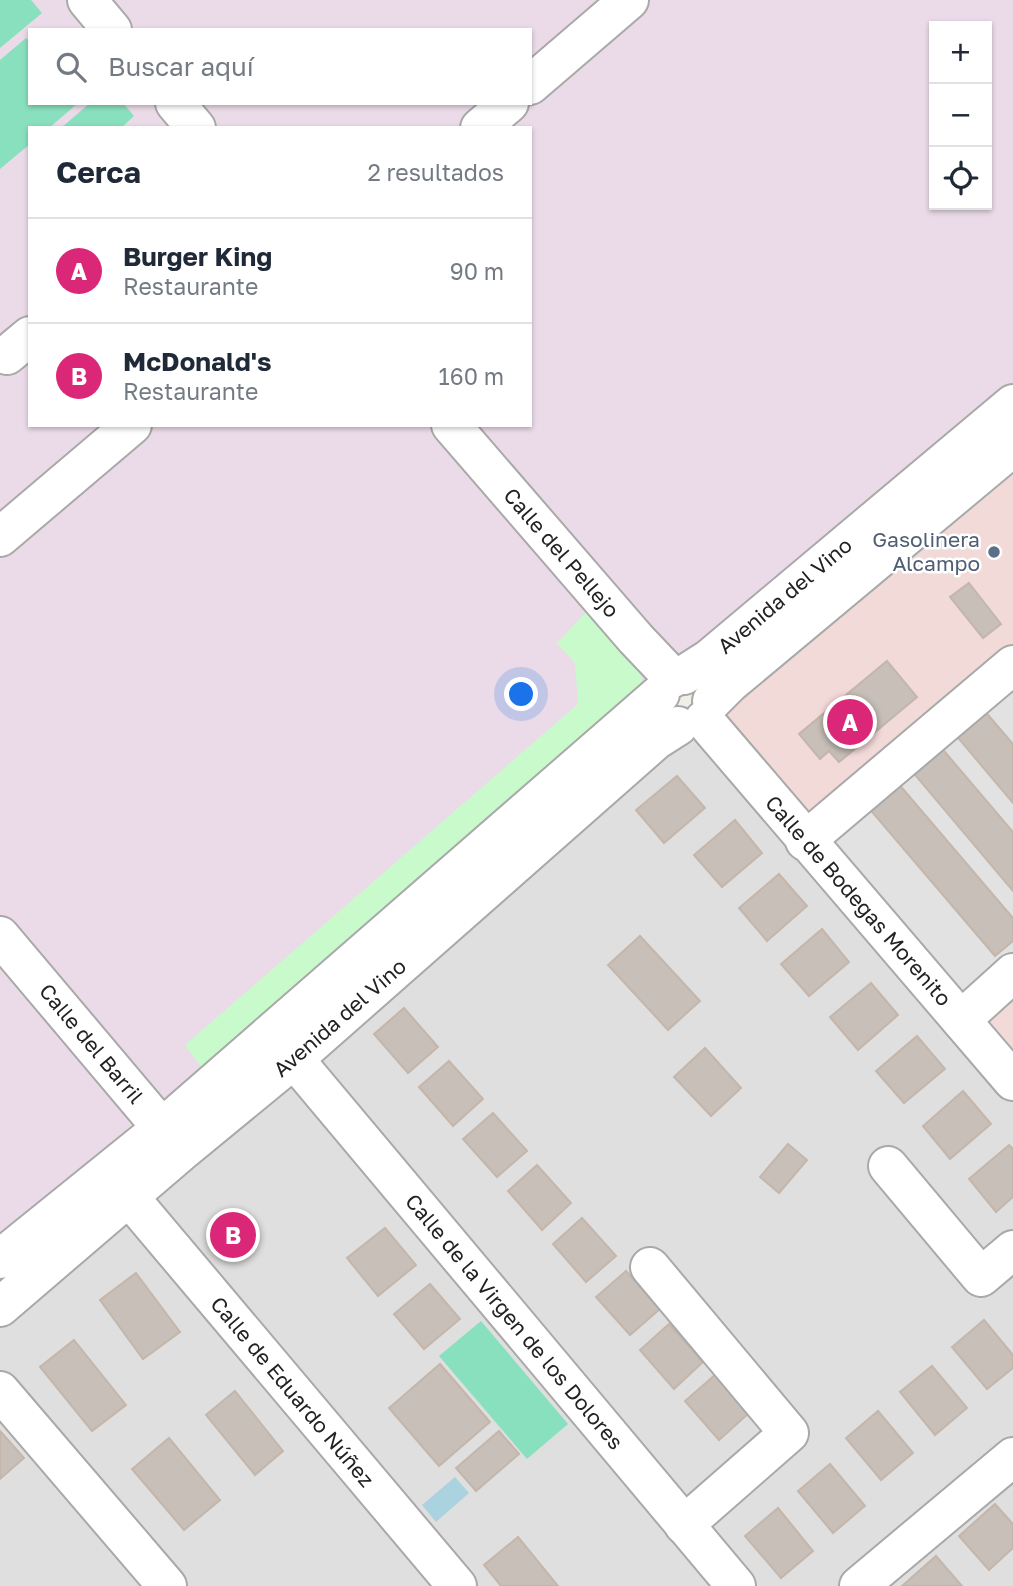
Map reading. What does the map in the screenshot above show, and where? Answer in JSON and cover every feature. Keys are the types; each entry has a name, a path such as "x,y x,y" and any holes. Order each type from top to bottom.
{"street":[{"path":"87,0 110,28"},
{"path":"532,83 629,0"},
{"path":"177,105 194,126"},
{"path":"482,126 507,105"},
{"name":"Avenida del Vino","path":"0,1259 294,1059 646,749 685,699 709,659 1013,404"},
{"path":"0,537 130,427"},
{"name":"Calle del Pellejo","path":"453,427 685,699"},
{"name":"Avenida del Vino","path":"0,1307 129,1197 172,1140 685,699 730,683 1013,447"},
{"path":"805,841 1013,665"},
{"name":"Calle de Bodegas Morenito","path":"685,699 1013,1082"},
{"name":"Calle del Barril","path":"0,936 172,1140"},
{"path":"961,1020 1013,973"},
{"name":"Calle de la Virgen de los Dolores","path":"294,1059 736,1586"},
{"path":"888,1166 981,1277 1013,1250"},
{"name":"Calle de Eduardo Núñez","path":"129,1197 457,1586"},
{"path":"650,1267 789,1433 684,1525"},
{"path":"0,1391 167,1586"},
{"path":"859,1586 1013,1457"}],"shaded area":[{"path":"0,0 1013,0 1013,404 0,1259"},
{"path":"1013,447 1013,1081 709,712"},
{"path":"1013,676 1013,953 966,994 829,833"},
{"path":"687,727 1013,1081 1013,1586 0,1586 0,1308"}],"green space":[{"path":"0,0 31,0 42,13 0,48"},
{"path":"26,38 28,105 76,105 51,126 28,126 28,146 0,169 0,60"},
{"path":"88,105 125,105 134,116 123,126 63,126"},
{"path":"589,609 642,671 641,703 206,1074 185,1045 578,704 575,663 557,643"},
{"path":"481,1321 568,1424 527,1459 439,1356"}],"water":[{"path":"455,1477 469,1493 436,1522 422,1505"}],"building":[{"path":"969,583 1001,624 983,638 950,597"},
{"path":"887,661 917,697 839,762 829,751 820,759 799,734"},
{"path":"983,709 1013,744 1013,803 954,733"},
{"path":"939,745 1013,832 1013,891 910,769"},
{"path":"677,776 705,808 664,843 636,810"},
{"path":"897,782 1013,918 1013,941 995,956 868,807"},
{"path":"735,820 762,853 722,887 694,855"},
{"path":"779,874 807,906 767,941 739,908"},
{"path":"822,929 849,962 809,996 781,964"},
{"path":"640,936 700,1001 668,1030 608,965"},
{"path":"871,983 898,1015 858,1050 830,1017"},
{"path":"404,1008 438,1047 408,1073 374,1034"},
{"path":"917,1036 945,1069 904,1103 876,1071"},
{"path":"705,1048 741,1088 711,1116 674,1077"},
{"path":"449,1061 483,1099 453,1126 419,1087"},
{"path":"963,1091 991,1124 950,1159 923,1126"},
{"path":"493,1113 527,1151 497,1177 463,1139"},
{"path":"788,1144 807,1160 779,1193 760,1177"},
{"path":"1009,1145 1013,1149 1013,1197 996,1212 969,1179"},
{"path":"537,1165 571,1203 542,1230 508,1191"},
{"path":"582,1218 616,1256 586,1282 553,1244"},
{"path":"385,1228 416,1265 378,1296 347,1258"},
{"path":"626,1271 660,1309 630,1335 596,1297"},
{"path":"136,1273 180,1332 143,1359 100,1300"},
{"path":"430,1284 460,1319 424,1349 394,1314"},
{"path":"984,1320 1013,1355 1013,1368 987,1389 952,1347"},
{"path":"669,1324 703,1362 674,1389 640,1350"},
{"path":"74,1340 126,1405 92,1431 40,1367"},
{"path":"440,1364 490,1422 439,1466 389,1408"},
{"path":"932,1366 967,1408 935,1435 900,1392"},
{"path":"715,1375 749,1413 719,1440 685,1401"},
{"path":"235,1391 283,1451 255,1475 206,1415"},
{"path":"878,1411 913,1453 881,1480 846,1438"},
{"path":"0,1431 24,1458 0,1479"},
{"path":"499,1431 519,1454 476,1491 456,1468"},
{"path":"169,1438 220,1500 184,1530 132,1469"},
{"path":"830,1464 865,1506 833,1533 798,1491"},
{"path":"995,1504 1013,1524 1013,1548 989,1570 959,1536"},
{"path":"778,1508 813,1551 781,1578 745,1536"},
{"path":"518,1537 558,1586 501,1586 484,1565"},
{"path":"936,1556 962,1586 902,1586"}],"place":[{"name":"Gasolinera Alcampo","path":"994,552"},
{"name":"Burger King","path":"850,722"},
{"name":"McDonald's","path":"233,1235"}]}
